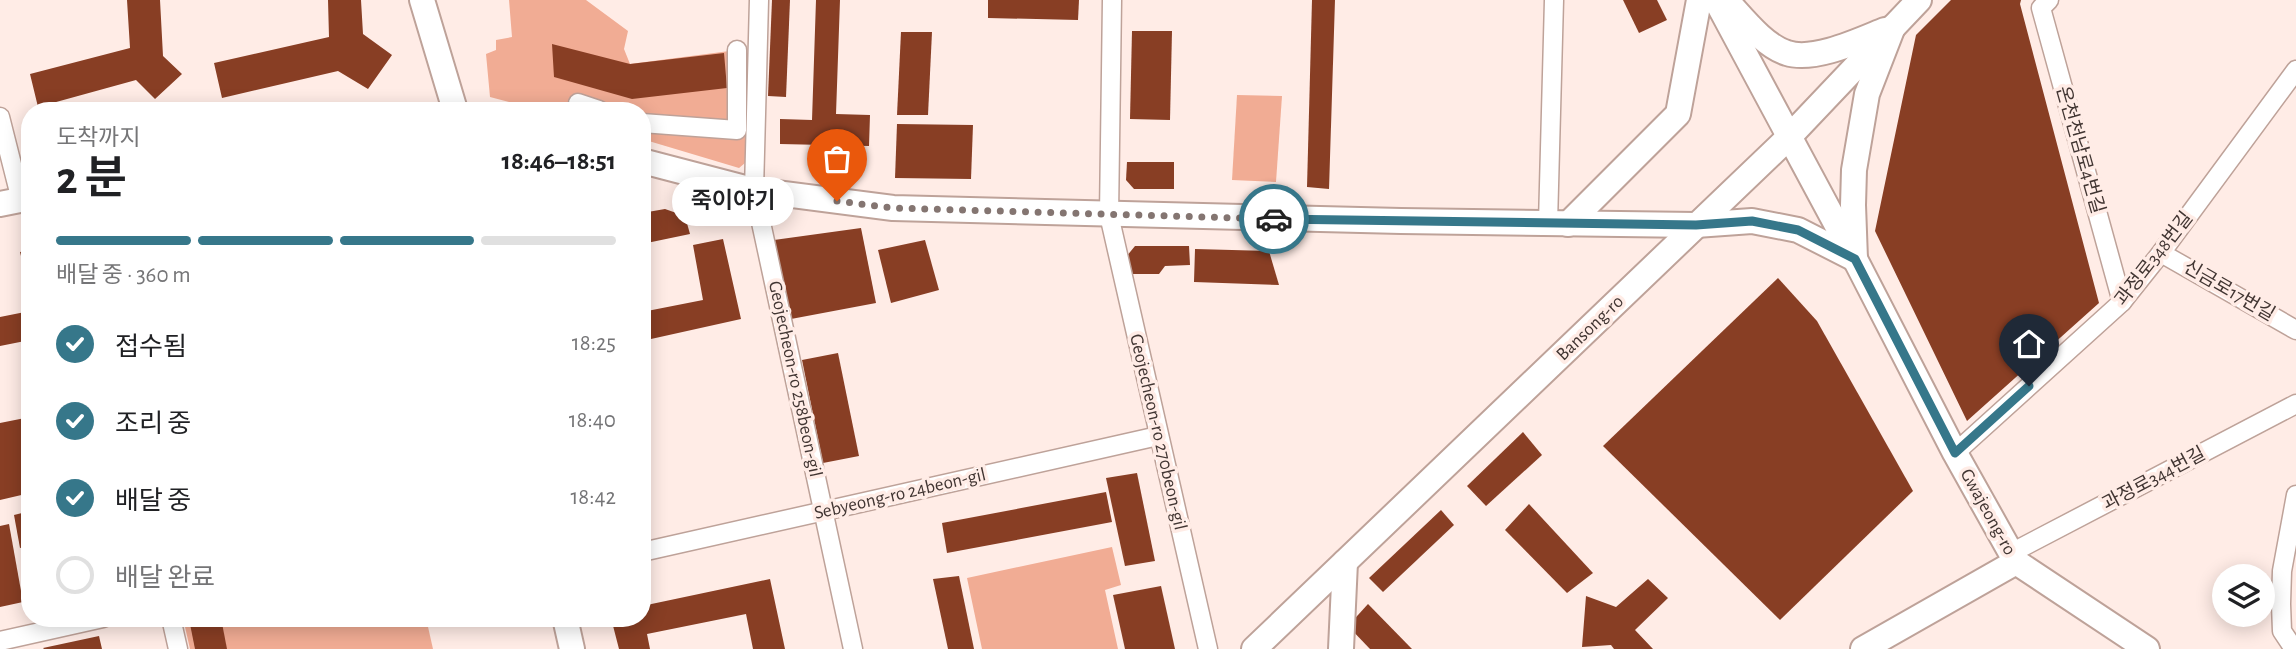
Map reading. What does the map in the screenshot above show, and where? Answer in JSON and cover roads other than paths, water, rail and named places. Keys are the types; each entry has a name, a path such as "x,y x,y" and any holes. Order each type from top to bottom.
{"main road":[{"path":"422,0 453,102"},
{"path":"1558,223 1678,114 1699,0"},
{"name":"Gwajeong-ro","path":"1716,0 1955,453 2013,557 2147,649"},
{"path":"1726,0 1762,38 1787,54 1824,53 1893,27"},
{"name":"Bansong-ro","path":"1254,649 1789,137 1919,0"},
{"path":"651,163 754,190 892,208 1109,215 1558,223 1696,225 1752,221 1798,230 1855,259 1854,170 1867,94 1893,27"},
{"path":"1863,649 2013,557"},
{"path":"1341,649 1345,562"},
{"path":"567,627 572,649"}],"street":[{"name":"Geojecheon-ro 258beon-gil","path":"759,0 754,190 853,649"},
{"name":"Geojecheon-ro 270beon-gil","path":"1112,0 1109,215 1208,649"},
{"path":"1554,0 1558,223"},
{"name":"온천천남로4번길","path":"2049,0 2041,8 2122,302"},
{"path":"651,124 737,130 737,50"},
{"name":"과정로348번길","path":"1955,453 2122,302 2296,71"},
{"path":"0,117 17,201"},
{"name":"신금로17번길","path":"2161,253 2296,330"},
{"name":"과정로344번길","path":"2013,557 2296,404"},
{"name":"Sebyeong-ro 24beon-gil","path":"651,550 1158,436"},
{"path":"2294,649 2282,631 2296,495"},
{"path":"0,641 63,627"},
{"path":"174,627 178,649"}],"place":[{"name":"죽이야기","path":"837,201"}]}
